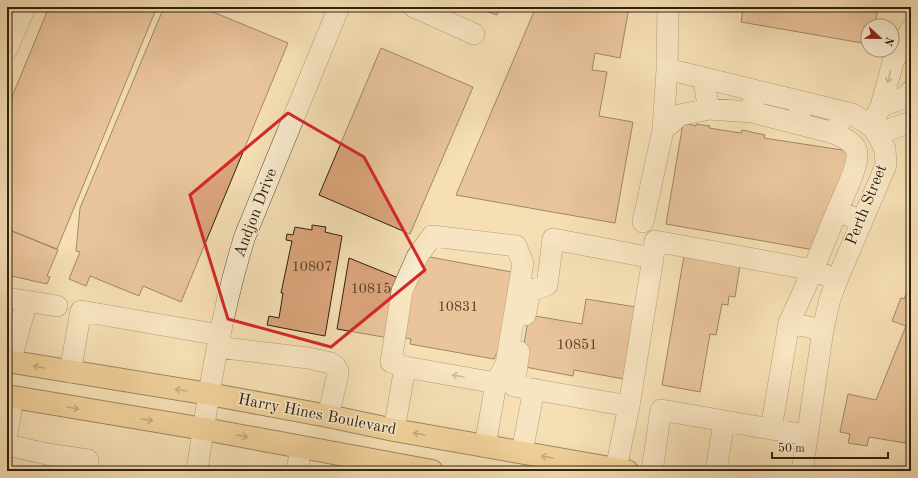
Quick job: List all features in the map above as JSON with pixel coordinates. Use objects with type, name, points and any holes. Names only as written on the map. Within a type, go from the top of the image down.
[{"type":"main road","name":"Harry Hines Boulevard","points":[[8,362],[209,394],[394,430],[622,470]]},
{"type":"main road","points":[[10,396],[301,447],[375,466],[432,471]]},
{"type":"street","points":[[7,50],[25,7]]},
{"type":"street","name":"Andjon Drive","points":[[197,470],[218,341],[233,274],[245,236],[339,7]]},
{"type":"street","points":[[414,7],[474,34]]},
{"type":"street","points":[[643,222],[663,130],[667,69],[668,7]]},
{"type":"street","points":[[874,130],[882,106],[893,62],[911,29]]},
{"type":"street","points":[[667,69],[852,114],[874,130],[911,122]]},
{"type":"street","points":[[703,78],[709,109]]},
{"type":"street","points":[[752,112],[756,91]]},
{"type":"street","points":[[882,106],[906,97],[911,91]]},
{"type":"street","points":[[799,124],[800,102]]},
{"type":"street","points":[[663,130],[680,115],[709,109],[752,112],[834,133],[849,140],[856,148],[857,157],[855,168],[813,270],[789,323],[771,429]]},
{"type":"street","points":[[834,133],[845,113]]},
{"type":"street","name":"Perth Street","points":[[802,471],[823,330],[829,302],[836,280],[886,165],[885,149],[874,130]]},
{"type":"street","points":[[837,211],[862,221]]},
{"type":"street","points":[[485,446],[496,383],[506,364],[523,263],[516,246],[432,236],[417,257],[402,291],[391,362],[405,367],[496,383]]},
{"type":"street","points":[[629,406],[514,386],[530,291],[547,285],[553,239],[653,258]]},
{"type":"street","points":[[622,470],[629,406],[653,258],[654,241],[813,270],[836,280]]},
{"type":"street","points":[[8,362],[17,299],[57,306]]},
{"type":"street","points":[[70,372],[81,310],[218,341],[331,363],[338,371],[328,416]]},
{"type":"street","points":[[789,323],[823,330]]},
{"type":"street","points":[[394,430],[405,367]]},
{"type":"street","points":[[522,452],[534,389]]},
{"type":"street","points":[[7,434],[10,396]]},
{"type":"street","points":[[652,471],[661,410],[807,435]]},
{"type":"street","points":[[716,471],[724,422]]},
{"type":"street","points":[[7,445],[47,454],[88,460],[86,471]]},
{"type":"street","points":[[297,471],[301,447]]},
{"type":"highlighted area","points":[[288,113],[364,157],[425,270],[331,347],[228,319],[190,195]]},
{"type":"building","points":[[49,7],[157,7],[57,249],[7,229],[7,109]]},
{"type":"building","points":[[164,7],[201,7],[288,43],[181,302],[143,286],[139,296],[90,276],[86,286],[69,279],[80,252],[76,251],[80,208]]},
{"type":"building","points":[[476,7],[500,7],[497,15]]},
{"type":"building","points":[[536,7],[629,7],[620,58],[595,53],[592,70],[607,72],[599,116],[633,122],[615,223],[456,195]]},
{"type":"building","points":[[731,7],[878,7],[876,18],[860,18],[860,43],[741,22],[743,9]]},
{"type":"building","points":[[381,48],[473,87],[410,234],[319,195]]},
{"type":"building","points":[[683,123],[696,126],[696,124],[710,126],[709,128],[741,133],[742,130],[765,135],[764,138],[855,152],[820,251],[666,224]]},
{"type":"building","points":[[312,225],[326,227],[325,232],[342,236],[325,336],[267,325],[269,316],[279,318],[283,293],[281,293],[292,241],[286,240],[287,234],[293,235],[295,227],[312,230]]},
{"type":"building","points":[[7,229],[58,250],[47,276],[50,277],[47,284],[7,275]]},
{"type":"building","points":[[685,250],[741,259],[735,297],[729,296],[728,305],[722,304],[716,335],[710,334],[700,392],[662,385]]},
{"type":"building","points":[[424,256],[517,273],[502,356],[496,354],[494,359],[410,344],[411,339],[400,337],[408,293]]},
{"type":"building","points":[[349,258],[401,279],[389,338],[337,329]]},
{"type":"building","points":[[908,290],[911,291],[911,444],[869,437],[867,446],[848,443],[850,434],[840,432],[848,394],[876,400],[906,326],[892,321],[901,298],[904,299]]},
{"type":"building","points":[[586,299],[636,307],[624,379],[574,370],[573,376],[520,366],[529,315],[582,324]]}]
